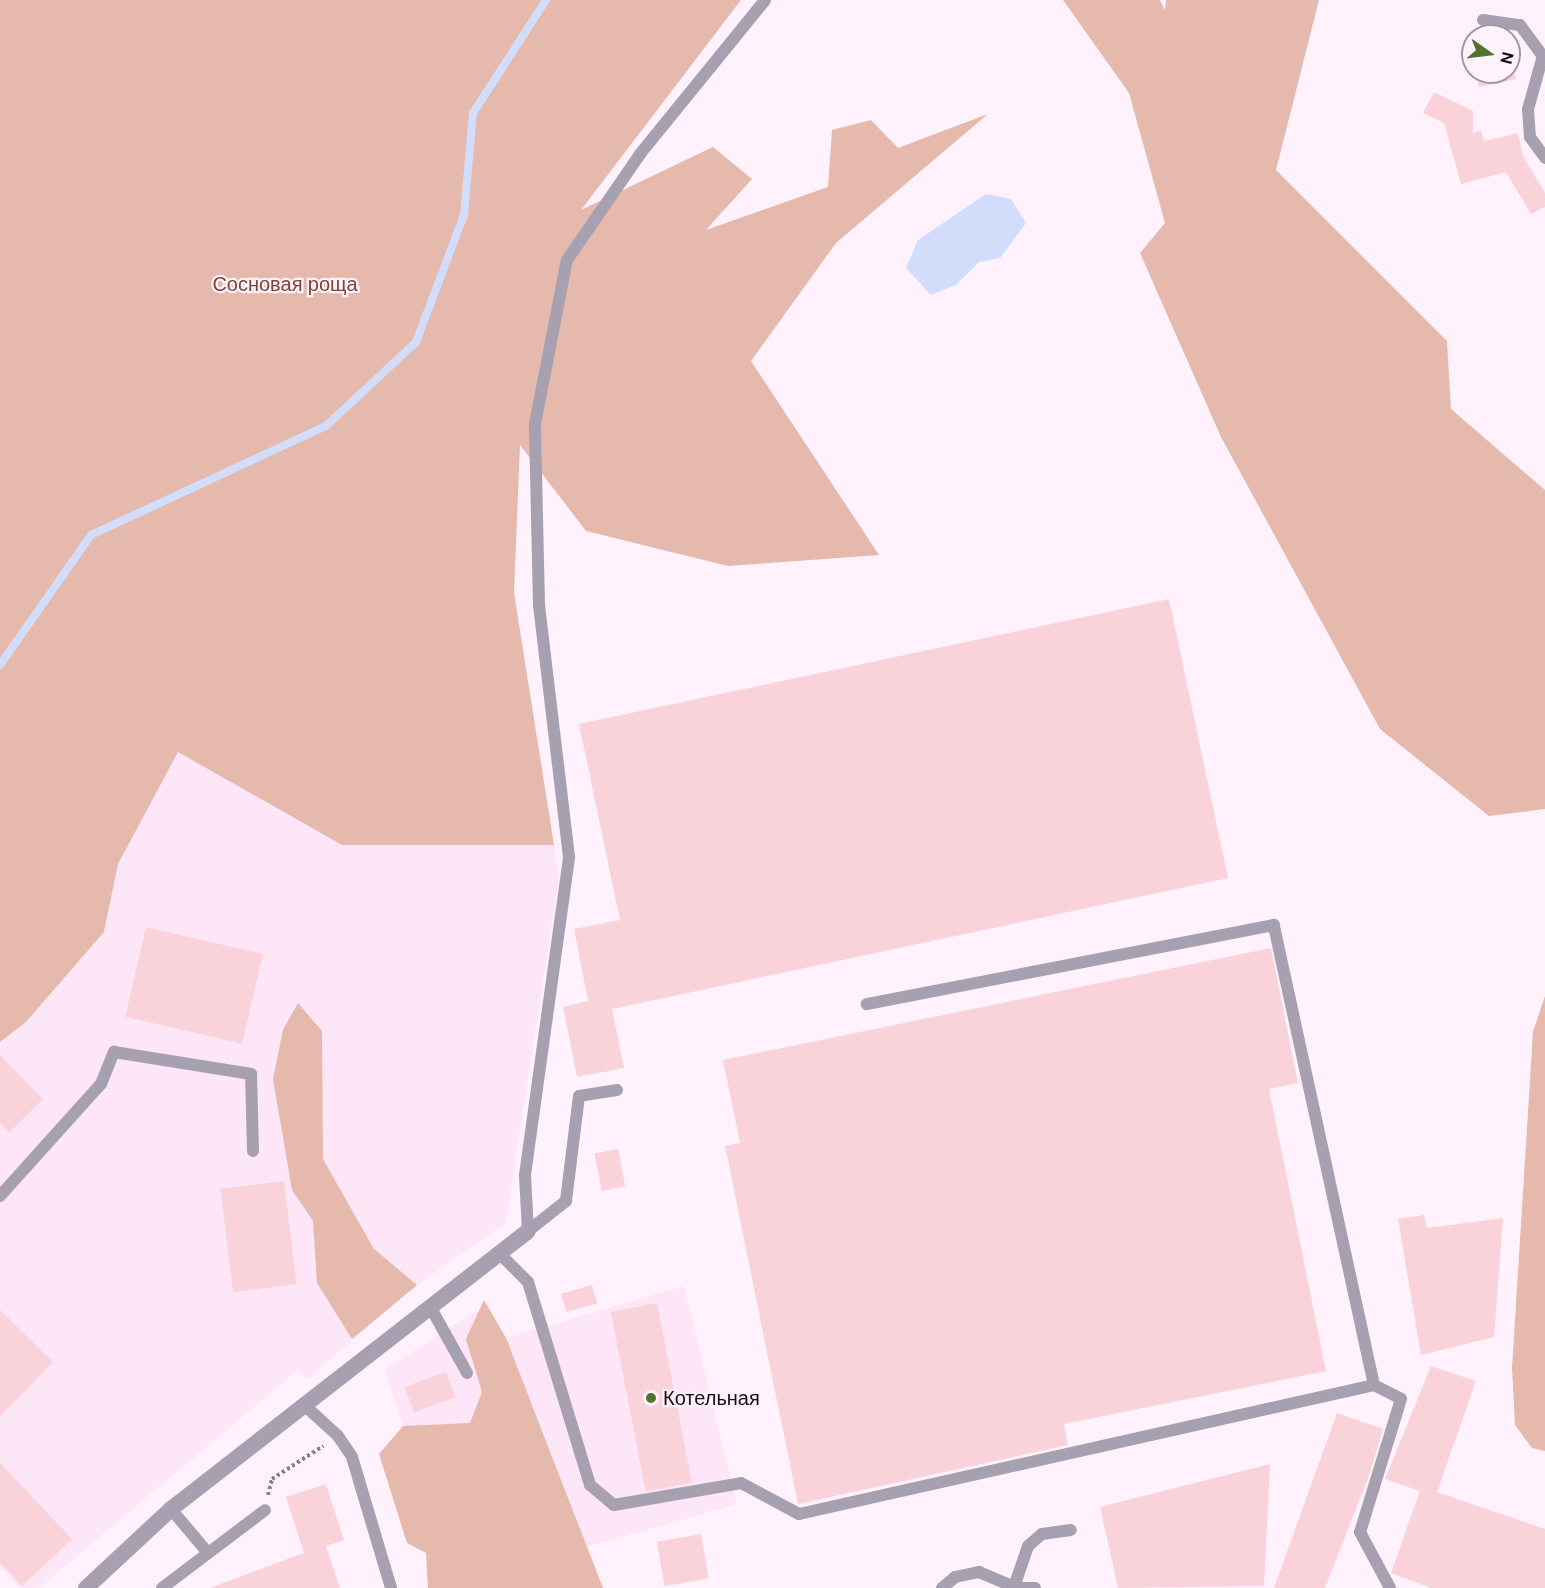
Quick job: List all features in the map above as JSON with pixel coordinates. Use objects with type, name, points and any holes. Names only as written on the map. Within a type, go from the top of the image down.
[{"type":"street","points":[[86,1588],[171,1509],[303,1404],[432,1310],[528,1231]]},
{"type":"lane","points":[[528,1231],[525,1176],[568,857],[539,605],[535,491],[534,424],[551,318],[567,260],[640,154],[765,0]]},
{"type":"lane","points":[[1483,20],[1520,25],[1544,59],[1528,109],[1530,137],[1545,158]]},
{"type":"lane","points":[[867,1004],[1274,925],[1374,1385]]},
{"type":"lane","points":[[0,1196],[101,1084],[114,1052],[251,1074],[254,1151]]},
{"type":"lane","points":[[528,1231],[567,1201],[579,1096],[617,1090]]},
{"type":"lane","points":[[500,1254],[528,1282],[590,1485],[614,1504],[741,1483],[799,1515],[1374,1385],[1401,1399],[1360,1532],[1390,1588]]},
{"type":"lane","points":[[432,1310],[467,1373]]},
{"type":"lane","points":[[303,1404],[339,1436],[352,1457],[390,1588]]},
{"type":"lane","points":[[171,1509],[208,1553]]},
{"type":"lane","points":[[162,1588],[265,1510]]},
{"type":"lane","points":[[1014,1588],[1028,1546],[1042,1534],[1071,1530]]},
{"type":"lane","points":[[942,1588],[955,1577],[979,1572],[1014,1588],[1035,1588]]},
{"type":"path","points":[[265,1510],[272,1479],[339,1436]]},
{"type":"shaded area","points":[[178,751],[342,845],[554,845],[559,877],[506,1223],[417,1285],[307,1379],[298,1370],[39,1588],[20,1588],[0,1567],[0,1042],[26,1022],[104,932],[118,864]]},
{"type":"shaded area","points":[[684,1286],[737,1504],[587,1547],[531,1401],[410,1446],[384,1370],[477,1311],[506,1338]]},
{"type":"green space","name":"Сосновая роща","points":[[0,0],[741,0],[581,210],[713,147],[752,179],[706,230],[828,187],[832,130],[871,120],[898,148],[988,114],[836,243],[751,361],[879,555],[728,566],[586,531],[520,445],[514,593],[554,845],[342,845],[178,752],[118,864],[104,932],[26,1022],[0,1042]]},
{"type":"green space","points":[[1063,0],[1160,0],[1165,10],[1166,0],[1319,0],[1276,170],[1447,341],[1451,409],[1545,490],[1545,809],[1489,816],[1380,729],[1221,437],[1140,253],[1165,223],[1129,93]]},
{"type":"green space","points":[[1545,996],[1545,1451],[1532,1448],[1515,1425],[1512,1368],[1533,1032]]},
{"type":"green space","points":[[298,1003],[322,1031],[323,1159],[374,1249],[417,1285],[352,1339],[317,1283],[313,1221],[292,1190],[273,1079],[283,1030]]},
{"type":"green space","points":[[484,1300],[506,1338],[603,1588],[428,1588],[426,1553],[407,1543],[379,1454],[403,1426],[470,1423],[482,1392],[466,1339]]},
{"type":"water","points":[[986,194],[1011,199],[1026,223],[1000,258],[979,262],[956,285],[931,295],[906,268],[918,240]]},
{"type":"building","points":[[1434,92],[1473,111],[1473,133],[1481,130],[1484,141],[1518,133],[1523,156],[1545,193],[1545,207],[1531,214],[1506,172],[1461,184],[1444,123],[1423,113]]},
{"type":"building","points":[[1169,599],[1228,878],[612,1009],[624,1068],[577,1077],[563,1007],[588,1001],[574,929],[620,920],[579,724]]},
{"type":"building","points":[[146,927],[263,954],[242,1044],[125,1017]]},
{"type":"building","points":[[1271,948],[1298,1083],[1269,1089],[1326,1371],[1064,1424],[1068,1445],[798,1504],[725,1146],[740,1143],[723,1060]]},
{"type":"building","points":[[0,1055],[43,1099],[9,1133],[0,1123]]},
{"type":"building","points":[[618,1149],[625,1186],[602,1191],[594,1154]]},
{"type":"building","points":[[284,1181],[297,1284],[233,1292],[220,1189]]},
{"type":"building","points":[[1424,1215],[1427,1228],[1503,1218],[1494,1337],[1421,1355],[1398,1219]]},
{"type":"building","points":[[592,1285],[597,1303],[566,1312],[561,1294]]},
{"type":"building","name":"Котельная","points":[[657,1303],[692,1483],[646,1492],[611,1312]]},
{"type":"building","points":[[0,1310],[53,1362],[0,1416]]},
{"type":"building","points":[[1431,1366],[1476,1381],[1437,1492],[1545,1529],[1545,1588],[1431,1588],[1391,1573],[1420,1491],[1385,1479]]},
{"type":"building","points":[[446,1372],[455,1397],[414,1412],[405,1387]]},
{"type":"building","points":[[1337,1413],[1383,1429],[1370,1473],[1325,1588],[1274,1588]]},
{"type":"building","points":[[0,1463],[72,1539],[22,1586],[0,1563]]},
{"type":"building","points":[[1270,1464],[1264,1586],[1118,1588],[1100,1507]]},
{"type":"building","points":[[326,1484],[344,1540],[326,1546],[340,1588],[210,1588],[304,1553],[286,1497]]},
{"type":"building","points":[[701,1534],[709,1578],[664,1586],[657,1542]]},
{"type":"waterway","points":[[0,665],[91,535],[326,426],[416,342],[464,215],[473,113],[546,0]]},
{"type":"place","name":"Котельная","points":[[651,1398]]}]
